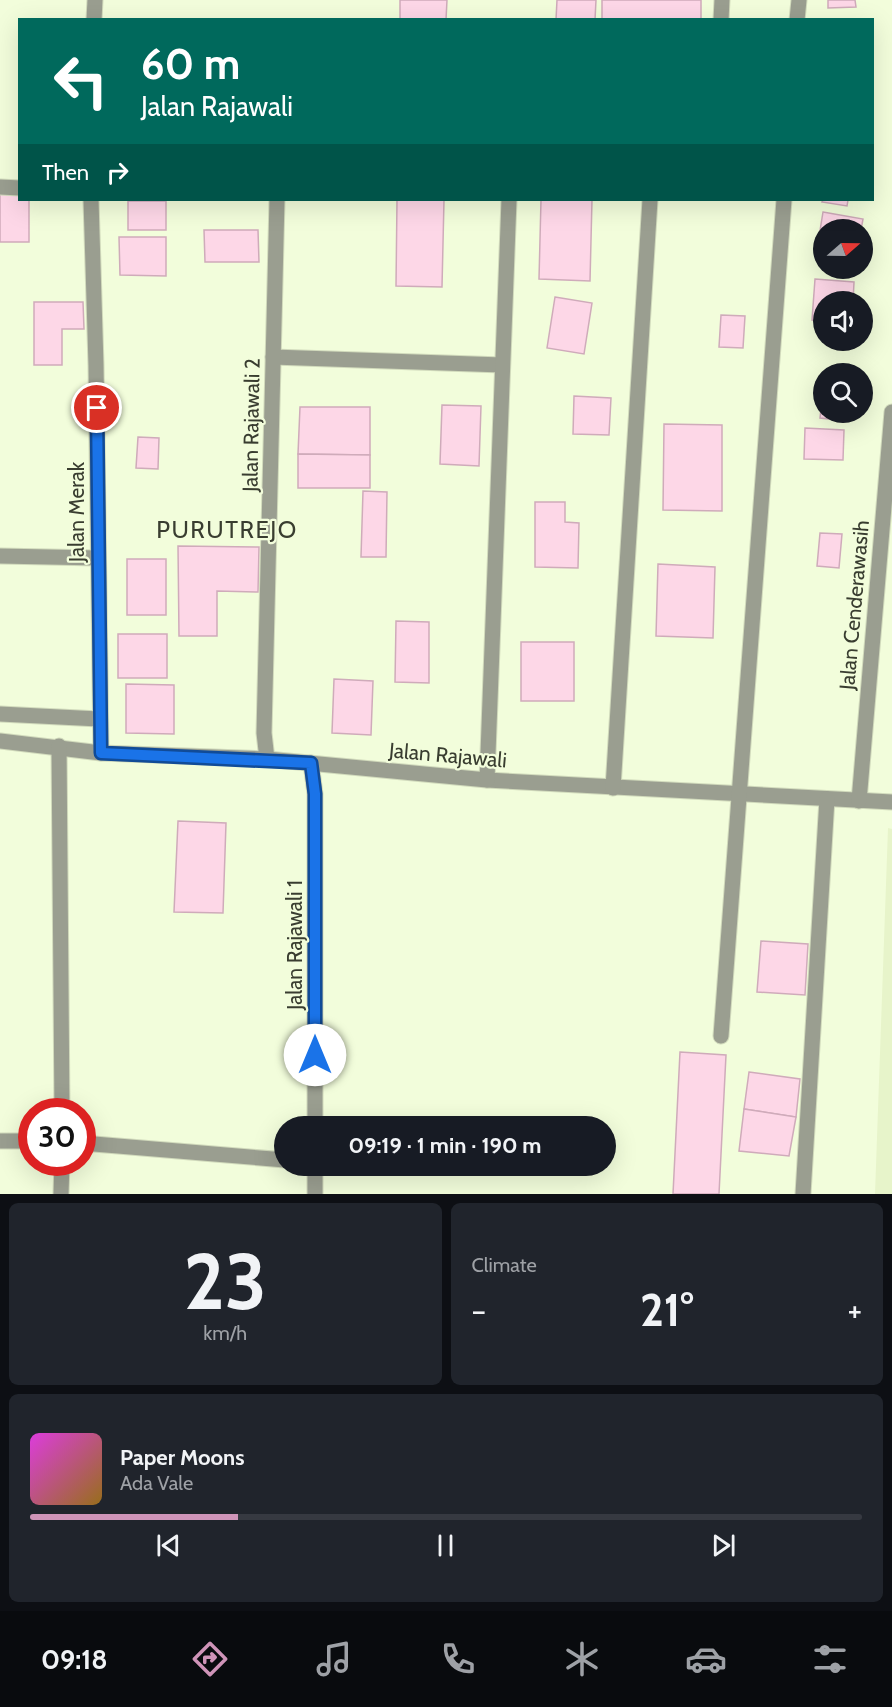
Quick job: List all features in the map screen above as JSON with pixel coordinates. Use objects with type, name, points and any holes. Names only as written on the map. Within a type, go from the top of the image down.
[{"type":"street","points":[[94,18],[95,0]]},
{"type":"street","points":[[721,18],[722,0]]},
{"type":"street","points":[[797,18],[799,0]]},
{"type":"street","points":[[0,187],[18,188]]},
{"type":"street","name":"Jalan Merak","points":[[91,201],[96,365],[101,753]]},
{"type":"street","name":"Jalan Rajawali 2","points":[[267,759],[264,733],[277,201]]},
{"type":"street","points":[[487,780],[509,201]]},
{"type":"street","points":[[613,788],[650,201]]},
{"type":"street","points":[[721,1036],[784,201]]},
{"type":"street","points":[[273,357],[502,365]]},
{"type":"street","name":"Jalan Cenderawasih","points":[[859,801],[892,412]]},
{"type":"street","points":[[0,556],[98,558]]},
{"type":"street","points":[[0,714],[99,719]]},
{"type":"street","name":"Jalan Rajawali","points":[[0,741],[59,746],[101,753],[267,759],[487,780],[892,802]]},
{"type":"street","points":[[59,746],[62,1098]]},
{"type":"street","name":"Jalan Rajawali 1","points":[[311,763],[315,794],[315,1116]]},
{"type":"street","points":[[802,1194],[827,799]]},
{"type":"street","points":[[0,1141],[18,1141]]},
{"type":"street","points":[[96,1144],[274,1159]]},
{"type":"street","points":[[61,1194],[62,1176]]},
{"type":"street","points":[[315,1176],[315,1194]]},
{"type":"shaded area","points":[[888,828],[892,829],[892,1194],[875,1194]]},
{"type":"building","points":[[400,0],[447,0],[446,18],[400,18]]},
{"type":"building","points":[[557,0],[596,0],[595,18],[556,18]]},
{"type":"building","points":[[602,0],[701,0],[701,18],[602,18]]},
{"type":"building","points":[[828,0],[855,0],[856,7],[828,8]]},
{"type":"building","points":[[0,192],[18,192],[18,201],[29,201],[29,242],[0,242]]},
{"type":"building","points":[[128,201],[166,201],[166,230],[128,230]]},
{"type":"building","points":[[397,201],[444,201],[442,287],[396,286]]},
{"type":"building","points":[[541,201],[592,201],[590,281],[539,279]]},
{"type":"building","points":[[822,201],[848,201],[847,206]]},
{"type":"building","points":[[823,212],[863,219],[822,219]]},
{"type":"building","points":[[204,230],[258,230],[259,262],[205,262]]},
{"type":"building","points":[[119,237],[166,237],[166,276],[120,275]]},
{"type":"building","points":[[815,279],[854,282],[854,291],[814,291]]},
{"type":"building","points":[[555,297],[592,303],[584,354],[547,348]]},
{"type":"building","points":[[34,302],[83,302],[84,329],[62,329],[62,365],[34,365]]},
{"type":"building","points":[[721,315],[745,316],[743,348],[719,347]]},
{"type":"building","points":[[574,396],[611,398],[609,435],[573,434]]},
{"type":"building","points":[[442,405],[481,406],[479,466],[440,464]]},
{"type":"building","points":[[300,407],[370,407],[370,455],[298,454]]},
{"type":"building","points":[[664,424],[722,425],[722,511],[663,510]]},
{"type":"building","points":[[805,428],[844,430],[843,460],[804,459]]},
{"type":"building","points":[[138,437],[159,438],[158,469],[136,468]]},
{"type":"building","points":[[298,454],[370,455],[370,488],[298,488]]},
{"type":"building","points":[[363,491],[387,492],[386,557],[361,557]]},
{"type":"building","points":[[535,502],[565,502],[565,522],[579,523],[578,568],[535,567]]},
{"type":"building","points":[[820,533],[842,534],[839,568],[817,566]]},
{"type":"building","points":[[178,546],[259,547],[258,592],[217,591],[217,636],[179,636]]},
{"type":"building","points":[[127,559],[166,559],[166,615],[127,615]]},
{"type":"building","points":[[658,564],[715,567],[713,638],[656,636]]},
{"type":"building","points":[[396,621],[429,622],[429,683],[395,682]]},
{"type":"building","points":[[118,634],[167,634],[167,678],[118,678]]},
{"type":"building","points":[[521,642],[574,642],[574,701],[521,701]]},
{"type":"building","points":[[334,679],[373,681],[371,735],[332,733]]},
{"type":"building","points":[[126,684],[174,685],[174,734],[126,733]]},
{"type":"building","points":[[178,821],[226,823],[223,913],[174,912]]},
{"type":"building","points":[[761,941],[808,944],[805,995],[757,992]]},
{"type":"building","points":[[680,1052],[726,1055],[719,1194],[673,1194]]},
{"type":"building","points":[[749,1072],[800,1079],[796,1117],[744,1109]]},
{"type":"building","points":[[744,1109],[796,1117],[789,1156],[739,1151]]},
{"type":"district","name":"PURUTREJO","points":[[227,529]]},
{"type":"route","points":[[97,408],[101,753],[267,759],[311,763],[315,794],[315,1055]]}]
